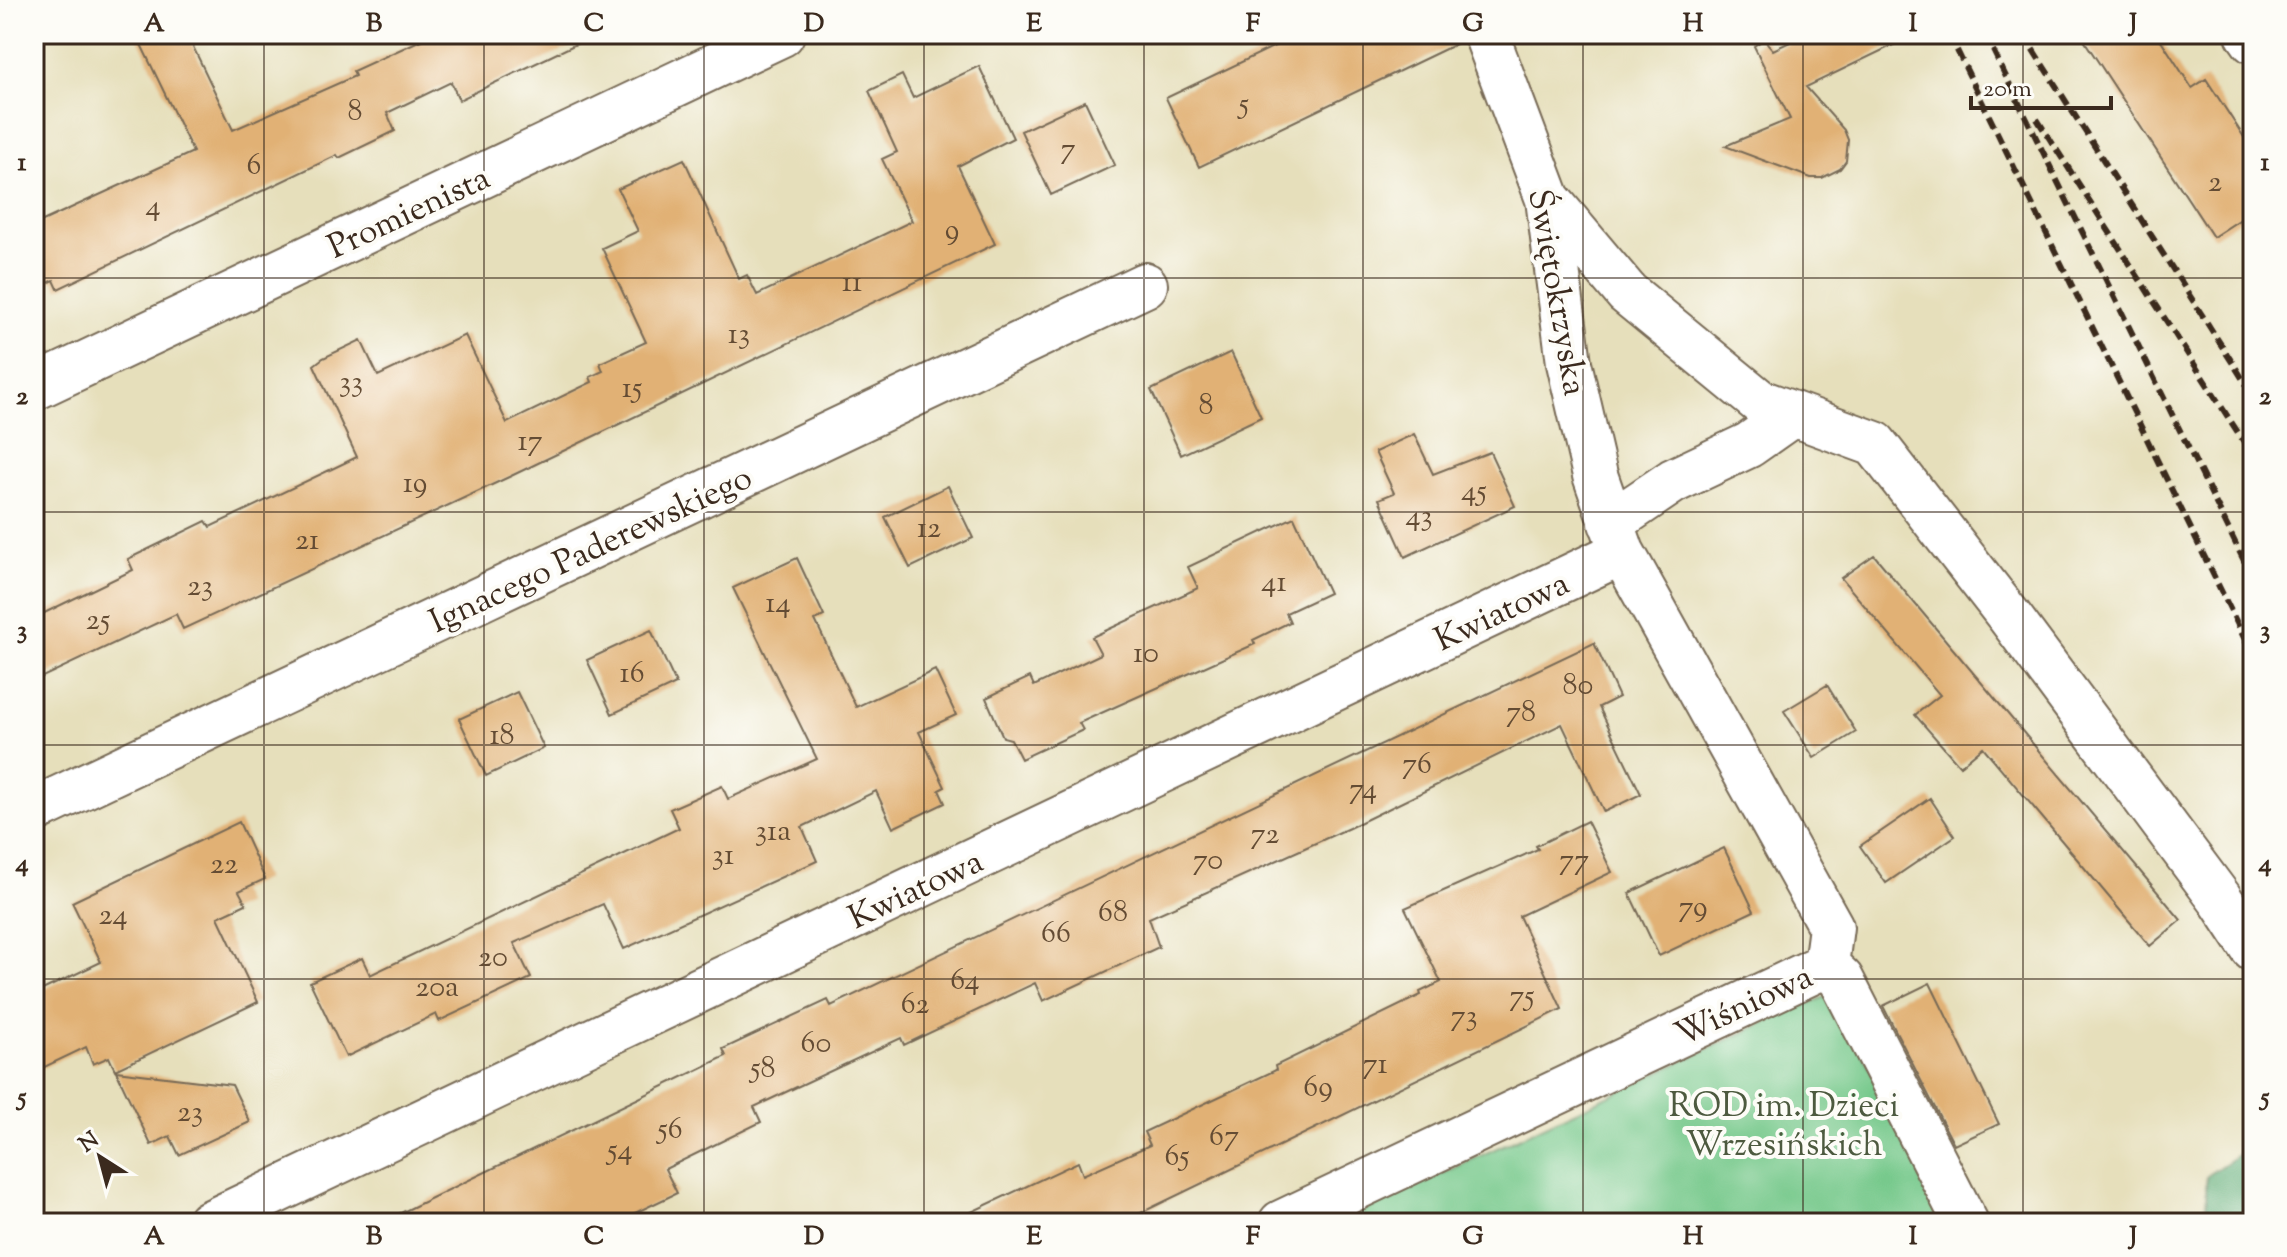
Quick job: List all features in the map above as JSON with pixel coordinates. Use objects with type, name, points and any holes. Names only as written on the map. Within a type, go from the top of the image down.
[{"type":"street","name":"Promienista","points":[[34,388],[782,34]]},
{"type":"street","name":"Świętokrzyska","points":[[1486,34],[1548,199],[1569,363],[1595,475],[1617,538]]},
{"type":"street","points":[[2248,34],[2253,41]]},
{"type":"street","points":[[1548,199],[1627,293],[1760,402],[1875,444],[2009,616],[2220,899],[2253,949]]},
{"type":"street","name":"Ignacego Paderewskiego","points":[[34,810],[1145,285]]},
{"type":"street","name":"Kwiatowa","points":[[209,1223],[1617,538],[1673,481],[1749,445],[1793,414]]},
{"type":"street","name":"Wiśniowa","points":[[1281,1223],[1826,965],[1831,927],[1617,538]]},
{"type":"street","points":[[1826,965],[1841,979],[1966,1223]]},
{"type":"green space","name":"ROD im. Dzieci Wrzesińskich","points":[[1832,994],[1950,1223],[1337,1223],[1781,1015]]},
{"type":"green space","points":[[2253,1145],[2253,1223],[2207,1223],[2206,1176]]},
{"type":"building","points":[[136,34],[187,34],[233,130],[355,76],[353,71],[434,34],[597,34],[459,100],[451,82],[387,113],[395,131],[339,158],[337,155],[58,289],[54,280],[34,290],[34,225],[193,152]]},
{"type":"building","points":[[1300,34],[1462,34],[1462,41],[1199,167],[1166,98]]},
{"type":"building","points":[[1807,34],[1916,34],[1806,87],[1844,130],[1848,140],[1846,161],[1840,169],[1822,178],[1811,178],[1725,146],[1790,119],[1754,46],[1764,39],[1773,50]]},
{"type":"building","points":[[2080,34],[2157,34],[2192,88],[2206,79],[2253,151],[2253,211],[2213,237]]},
{"type":"building","points":[[979,66],[1013,138],[958,166],[995,244],[183,629],[176,614],[34,681],[34,618],[133,570],[128,559],[206,521],[210,527],[357,457],[314,365],[323,358],[361,340],[378,376],[465,335],[507,423],[592,382],[590,377],[603,371],[600,363],[646,342],[602,248],[638,231],[618,189],[684,159],[739,279],[747,275],[757,295],[912,221],[882,159],[897,152],[869,91],[902,75],[913,98]]},
{"type":"building","points":[[1085,101],[1115,165],[1051,195],[1021,131]]},
{"type":"building","points":[[1231,352],[1261,417],[1181,455],[1151,390]]},
{"type":"building","points":[[1414,434],[1433,474],[1490,452],[1515,506],[1405,557],[1379,499],[1394,493],[1375,452]]},
{"type":"building","points":[[948,486],[973,538],[910,568],[885,517]]},
{"type":"building","points":[[1294,517],[1329,593],[1286,613],[1290,622],[1253,640],[1255,644],[1079,723],[1083,730],[1021,759],[1011,739],[1003,737],[986,698],[1030,677],[1034,686],[1101,654],[1092,637],[1198,588],[1188,567]]},
{"type":"building","points":[[1874,555],[2181,920],[2150,946],[1983,747],[1960,766],[1915,715],[1940,695],[1841,578]]},
{"type":"building","points":[[797,558],[824,616],[815,620],[856,707],[935,670],[956,715],[919,732],[945,787],[939,790],[945,803],[893,828],[876,791],[802,827],[817,861],[624,949],[603,904],[514,943],[531,978],[439,1021],[436,1014],[346,1057],[310,982],[362,958],[370,975],[679,828],[670,809],[722,786],[728,799],[817,759],[733,588]]},
{"type":"building","points":[[651,630],[676,684],[612,714],[587,660]]},
{"type":"building","points":[[1594,643],[1619,697],[1599,707],[1641,794],[1604,812],[1562,724],[1349,828],[1149,918],[1159,947],[1043,1001],[1035,983],[904,1045],[901,1038],[754,1107],[761,1122],[665,1169],[677,1193],[614,1223],[380,1223],[726,1056],[723,1049],[828,1000],[831,1006]]},
{"type":"building","points":[[1827,685],[1856,732],[1814,758],[1784,711]]},
{"type":"building","points":[[517,692],[544,748],[486,776],[459,719]]},
{"type":"building","points":[[1930,798],[1955,836],[1886,883],[1860,846]]},
{"type":"building","points":[[1587,821],[1612,872],[1519,916],[1562,1009],[1120,1223],[948,1223],[1078,1162],[1083,1175],[1150,1145],[1144,1132],[1276,1070],[1275,1066],[1421,995],[1420,992],[1441,982],[1405,908],[1538,849],[1536,846]]},
{"type":"building","points":[[239,822],[265,879],[239,891],[246,904],[218,917],[258,1002],[115,1070],[109,1057],[93,1064],[86,1047],[34,1072],[34,994],[101,962],[72,902]]},
{"type":"building","points":[[1724,848],[1754,911],[1659,956],[1629,893]]},
{"type":"building","points":[[1930,983],[1999,1124],[1954,1145],[1883,1006]]},
{"type":"building","points":[[116,1071],[232,1085],[250,1122],[179,1155],[170,1136],[151,1145]]},
{"type":"railway","points":[[1949,34],[2253,656]]},
{"type":"railway","points":[[1985,34],[2253,579]]},
{"type":"railway","points":[[2023,34],[2253,395]]},
{"type":"railway","points":[[2037,119],[2253,456]]}]
